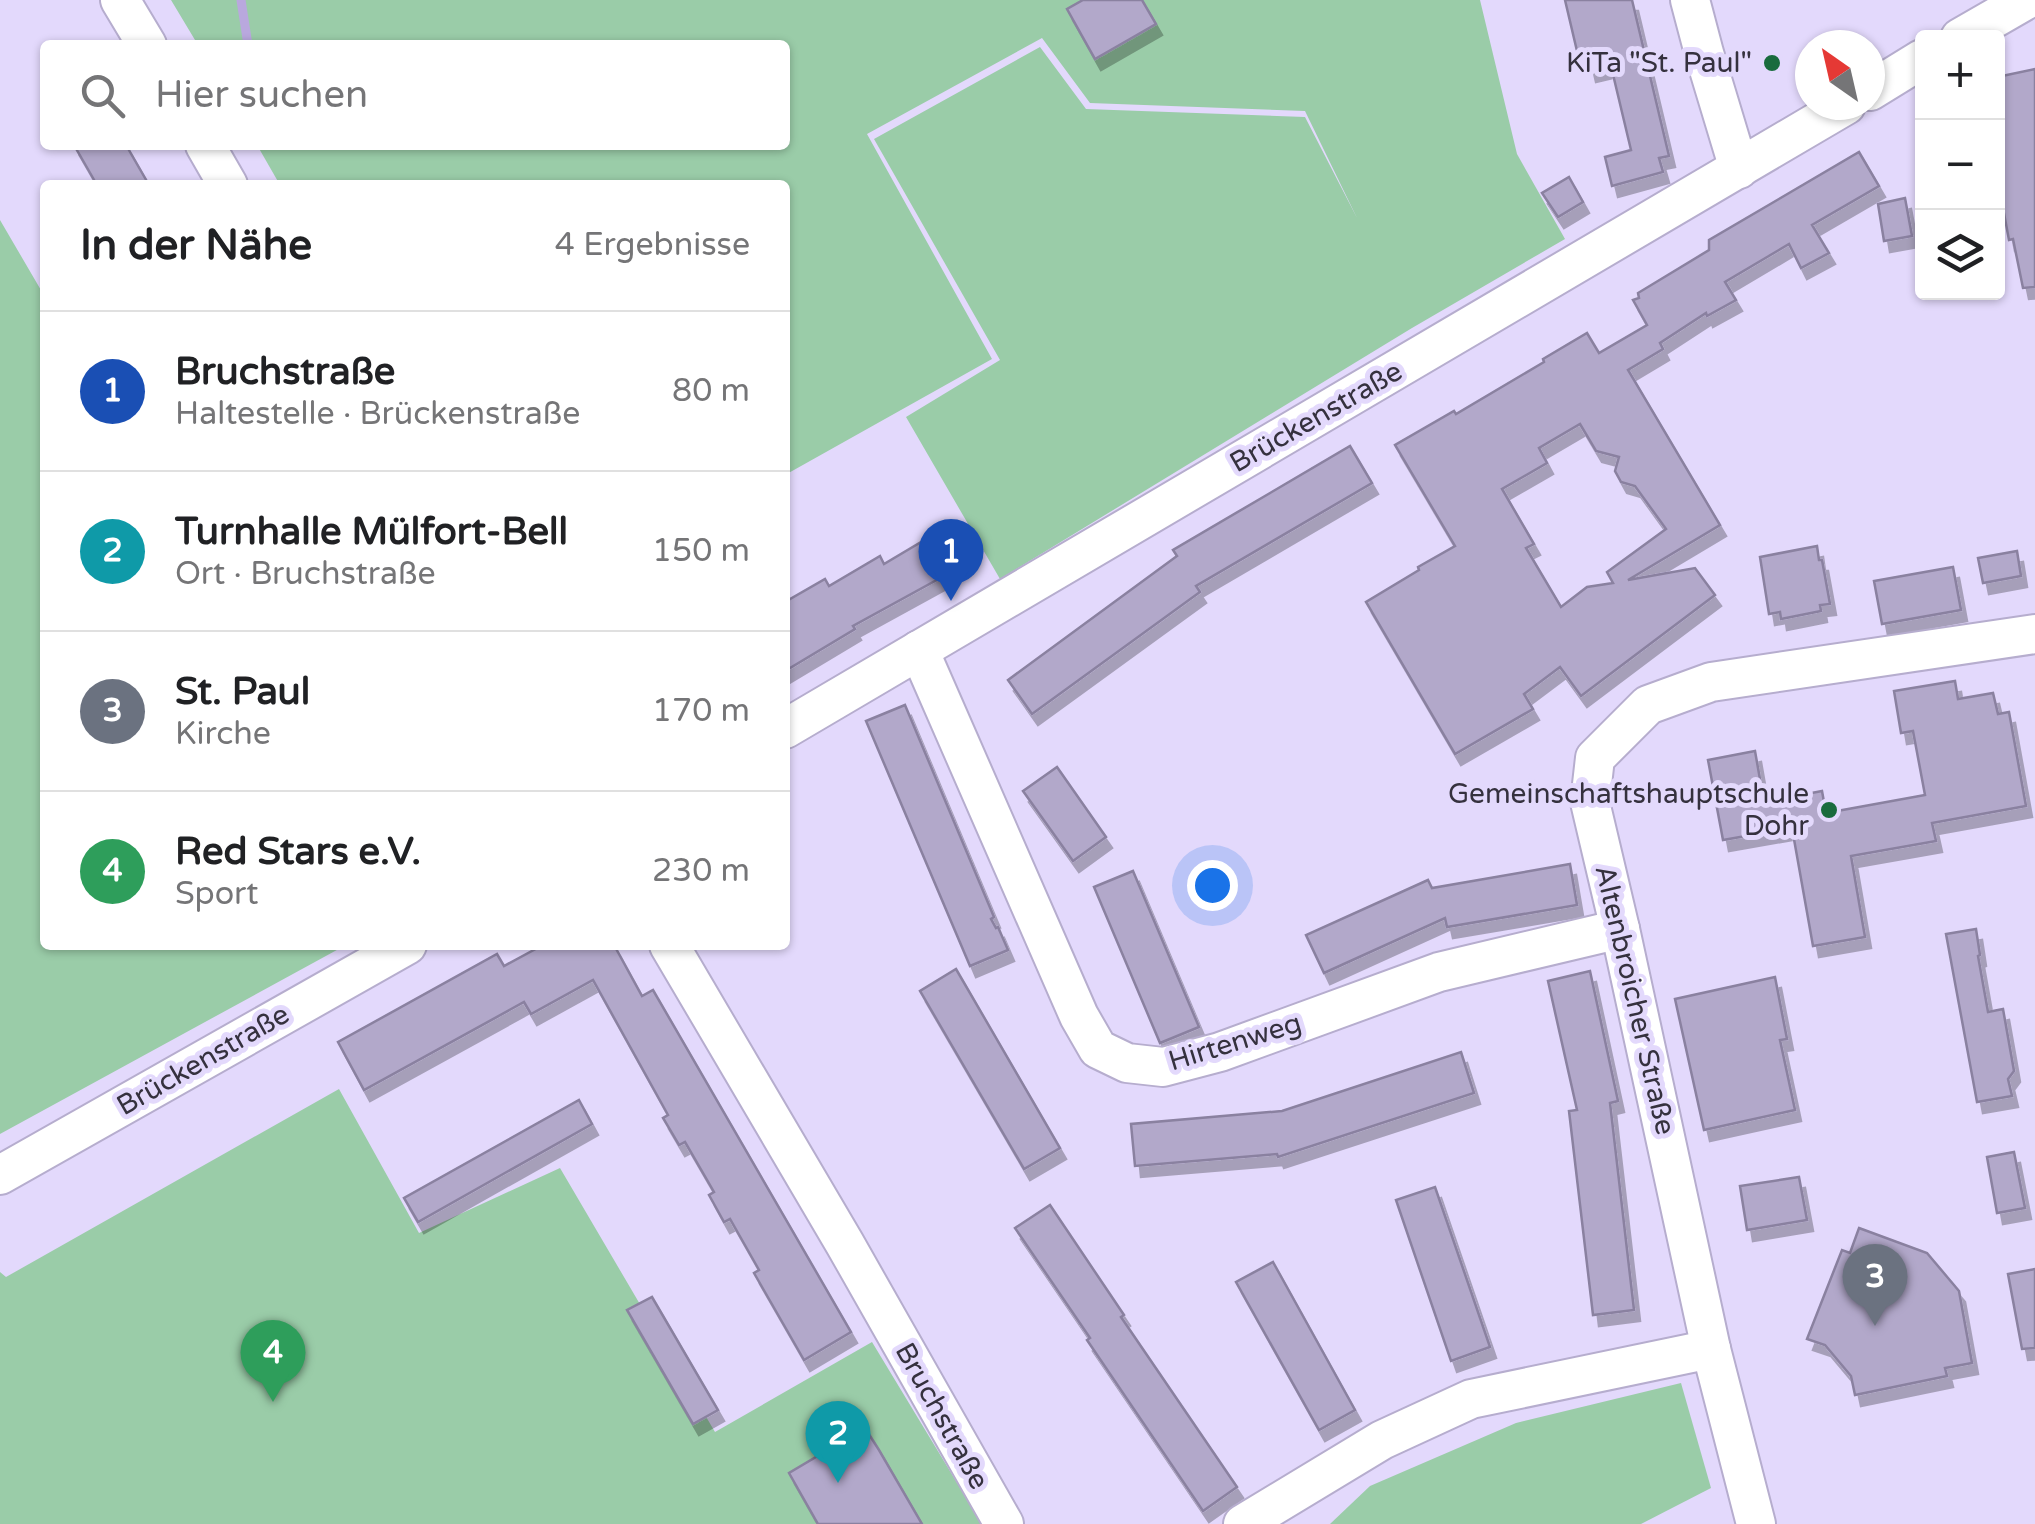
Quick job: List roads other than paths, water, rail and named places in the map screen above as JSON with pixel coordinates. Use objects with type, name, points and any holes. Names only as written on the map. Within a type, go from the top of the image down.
[{"type":"street","points":[[120,0],[143,40]]},
{"type":"street","points":[[1690,0],[1739,169]]},
{"type":"street","points":[[1974,30],[2026,0]]},
{"type":"street","points":[[1885,82],[1915,64]]},
{"type":"street","name":"Brückenstraße","points":[[790,725],[1821,120]]},
{"type":"street","points":[[207,150],[225,180]]},
{"type":"street","name":"Altenbroicher Straße","points":[[1756,1524],[1712,1349],[1590,802],[1595,758],[1648,705],[1711,682],[2035,634]]},
{"type":"street","name":"Hirtenweg","points":[[919,650],[1078,1016],[1098,1049],[1127,1063],[1162,1067],[1220,1052],[1439,972],[1620,928]]},
{"type":"street","name":"Brückenstraße","points":[[0,1175],[398,950]]},
{"type":"street","name":"Bruchstraße","points":[[672,950],[1004,1524]]},
{"type":"street","points":[[1243,1524],[1382,1440],[1471,1399],[1712,1349]]},
{"type":"waterway","points":[[241,0],[247,40]]},
{"type":"place","name":"KiTa \"St. Paul\"","points":[[1772,63]]},
{"type":"place","name":"Bruchstraße","points":[[951,601]]},
{"type":"place","name":"Gemeinschaftshauptschule Dohr","points":[[1829,810]]},
{"type":"place","name":"St. Paul","points":[[1875,1326]]},
{"type":"place","name":"Red Stars e.V.","points":[[273,1402]]},
{"type":"place","name":"Turnhalle Mülfort-Bell","points":[[838,1483]]}]
